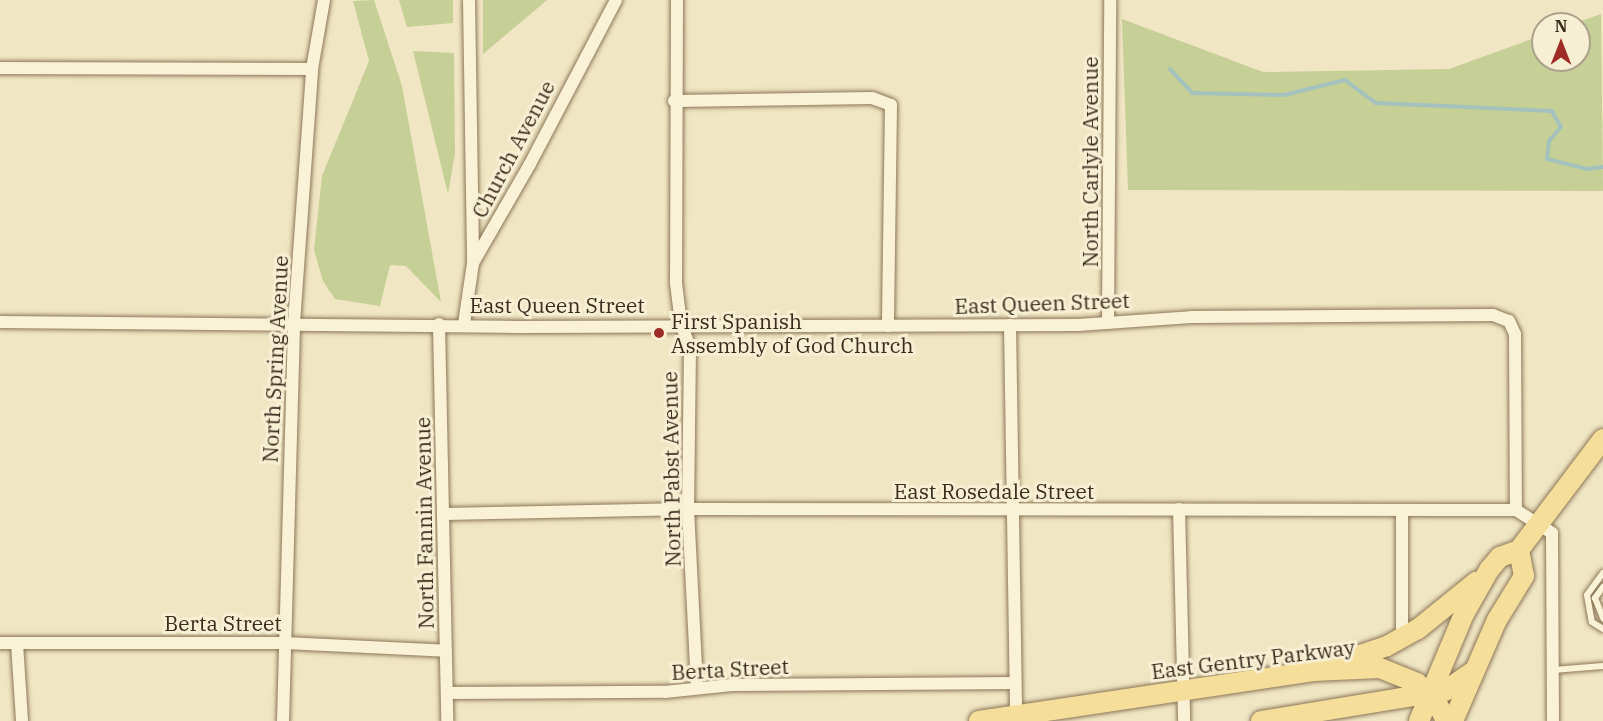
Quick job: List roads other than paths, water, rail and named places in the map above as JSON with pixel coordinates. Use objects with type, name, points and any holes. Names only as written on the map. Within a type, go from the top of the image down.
[{"type":"main road","points":[[1313,671],[1402,638],[1428,622],[1489,570],[1500,557],[1519,550],[1603,439]]},
{"type":"main road","points":[[1453,721],[1472,672],[1524,576],[1519,550]]},
{"type":"main road","points":[[1419,721],[1464,614],[1489,570]]},
{"type":"main road","name":"East Gentry Parkway","points":[[979,721],[1016,718],[1313,671],[1390,670],[1417,683],[1429,694]]},
{"type":"main road","points":[[1261,721],[1429,694],[1455,687],[1472,672]]},
{"type":"main road","points":[[1429,694],[1446,721]]},
{"type":"main road","points":[[1290,716],[1342,721]]},
{"type":"street","name":"North Spring Avenue","points":[[283,721],[294,323],[312,69],[324,0]]},
{"type":"street","points":[[469,0],[473,263]]},
{"type":"street","name":"Church Avenue","points":[[464,324],[473,263],[530,164],[616,0]]},
{"type":"street","name":"North Pabst Avenue","points":[[677,0],[674,101],[676,282],[681,324],[690,348],[688,509],[697,687]]},
{"type":"street","name":"North Carlyle Avenue","points":[[1108,323],[1110,0]]},
{"type":"street","points":[[0,69],[312,69]]},
{"type":"street","points":[[674,101],[872,98],[891,105],[888,326]]},
{"type":"street","name":"East Queen Street","points":[[0,322],[888,326],[1108,323],[1203,316],[1493,315],[1509,321],[1515,339],[1516,510]]},
{"type":"street","name":"North Fannin Avenue","points":[[439,324],[445,514],[447,721]]},
{"type":"street","points":[[1010,325],[1016,718]]},
{"type":"street","name":"East Rosedale Street","points":[[445,514],[688,509],[1013,512],[1179,509],[1516,510]]},
{"type":"street","points":[[1179,509],[1184,721]]},
{"type":"street","points":[[1402,510],[1402,638]]},
{"type":"street","points":[[1516,510],[1552,533],[1553,721]]},
{"type":"street","name":"Berta Street","points":[[0,643],[285,643],[446,651]]},
{"type":"street","points":[[17,643],[22,721]]},
{"type":"street","name":"Berta Street","points":[[447,693],[665,692],[697,687],[1015,682]]},
{"type":"lane","points":[[1603,573],[1587,595],[1592,622],[1603,629]]},
{"type":"lane","points":[[1603,588],[1595,598],[1603,618]]},
{"type":"lane","points":[[1553,670],[1603,666]]},
{"type":"waterway","points":[[1170,69],[1192,93],[1284,95],[1345,80],[1376,103],[1552,111],[1561,127],[1549,141],[1547,159],[1587,169],[1603,167]]},
{"type":"place","name":"First Spanish Assembly of God Church","points":[[659,333]]}]
